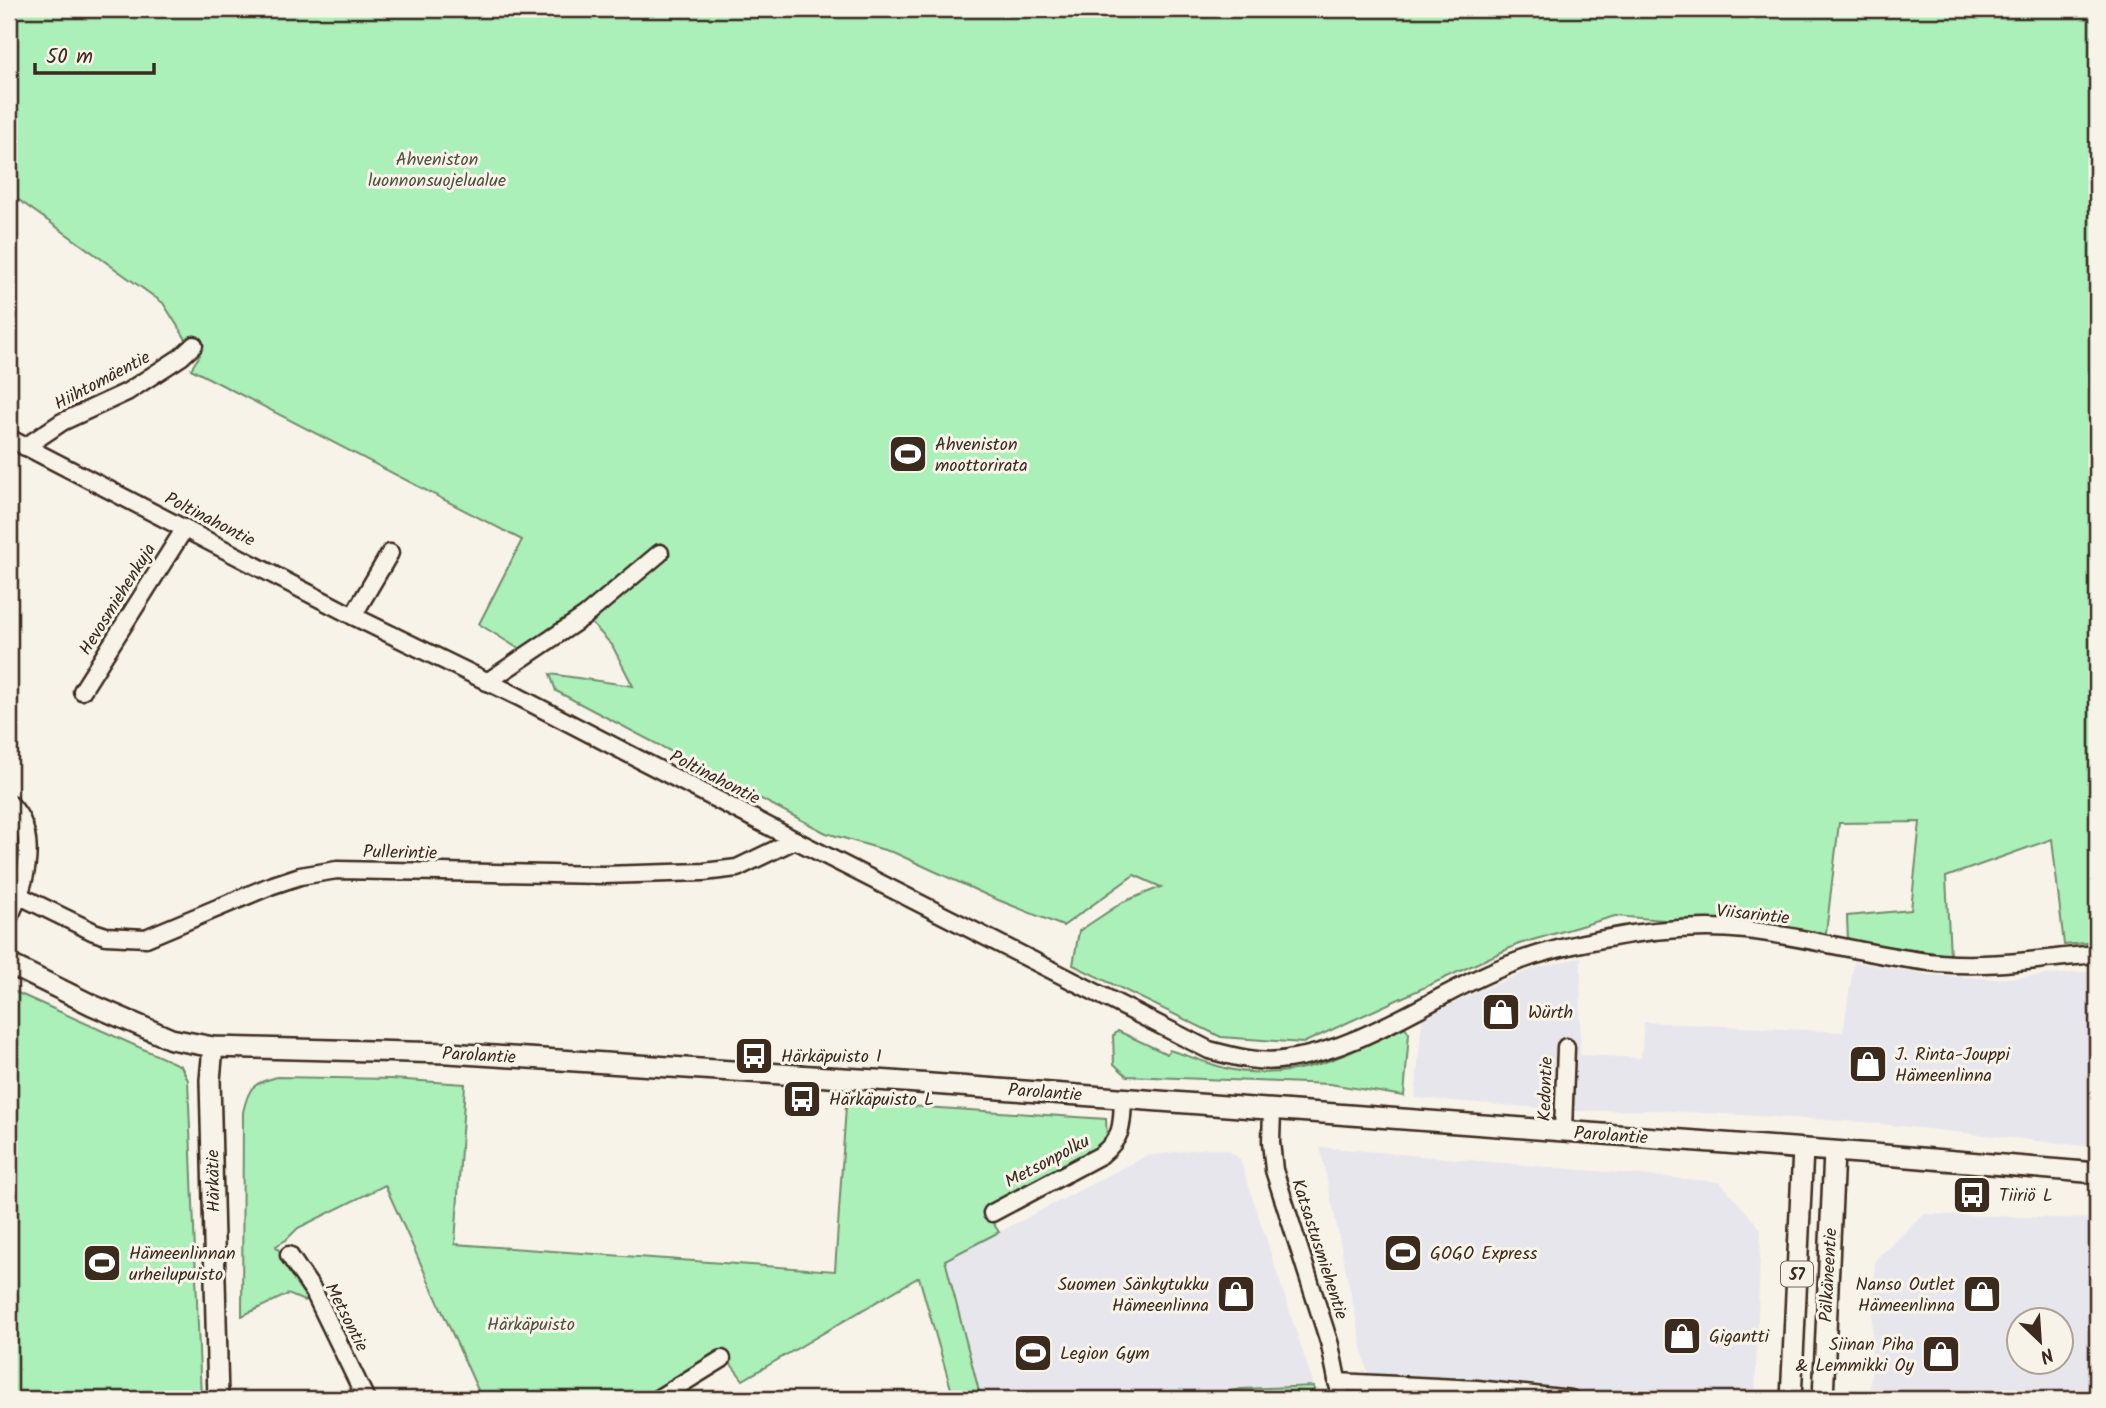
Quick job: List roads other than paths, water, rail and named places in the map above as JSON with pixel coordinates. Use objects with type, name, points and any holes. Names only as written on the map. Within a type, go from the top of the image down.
[{"type":"main road","name":"Parolantie","points":[[9,964],[92,1006],[171,1039],[213,1047],[448,1053],[1123,1098],[2097,1173]]},
{"type":"main road","name":"Härkätie","points":[[213,1047],[210,1080],[218,1399]]},
{"type":"main road","name":"Pälkäneentie","points":[[1791,1399],[1803,1149]]},
{"type":"main road","name":"Pälkäneentie","points":[[1823,1399],[1834,1152]]},
{"type":"street","name":"Hiihtomäentie","points":[[25,447],[62,422],[127,392],[181,357],[194,345]]},
{"type":"street","name":"Poltinahontie","points":[[9,438],[353,616],[1209,1050],[1238,1058],[1287,1060],[1360,1036],[1416,1009]]},
{"type":"street","name":"Hevosmiehenkuja","points":[[82,691],[185,528]]},
{"type":"street","points":[[353,616],[390,553]]},
{"type":"street","points":[[487,682],[585,616],[660,553]]},
{"type":"street","points":[[9,803],[24,827],[28,847],[20,896],[9,917]]},
{"type":"street","name":"Pullerintie","points":[[20,896],[106,936],[146,938],[242,897],[300,876],[337,870],[603,875],[704,872],[737,868],[795,840]]},
{"type":"street","name":"Viisarintie","points":[[1416,1009],[1488,973],[1531,957],[1602,939],[1660,931],[1710,928],[1744,930],[1869,953],[1942,963],[1973,964],[2097,954]]},
{"type":"street","name":"Kedontie","points":[[1563,1131],[1566,1047]]},
{"type":"street","name":"Metsonpolku","points":[[992,1213],[1101,1155],[1114,1144],[1121,1132],[1123,1098]]},
{"type":"street","name":"Katsastusmiehentie","points":[[1272,1109],[1274,1170],[1330,1345],[1341,1399]]},
{"type":"street","name":"Metsontie","points":[[289,1255],[314,1292],[366,1399]]},
{"type":"street","points":[[657,1399],[722,1359]]},
{"type":"street","points":[[1338,1382],[1477,1390],[1571,1399]]},
{"type":"place","name":"Ahveniston moottorirata","points":[[908,454]]},
{"type":"place","name":"Würth","points":[[1501,1012]]},
{"type":"place","name":"Härkäpuisto I","points":[[754,1056]]},
{"type":"place","name":"J. Rinta-Jouppi Hämeenlinna","points":[[1868,1064]]},
{"type":"place","name":"Härkäpuisto L","points":[[802,1099]]},
{"type":"place","name":"Tiiriö L","points":[[1972,1195]]},
{"type":"place","name":"GOGO Express","points":[[1403,1253]]},
{"type":"place","name":"Hämeenlinnan urheilupuisto","points":[[102,1263]]},
{"type":"place","name":"Suomen Sänkytukku Hämeenlinna","points":[[1236,1294]]},
{"type":"place","name":"Nanso Outlet Hämeenlinna","points":[[1982,1294]]},
{"type":"place","name":"Gigantti","points":[[1682,1336]]},
{"type":"place","name":"Legion Gym","points":[[1033,1353]]},
{"type":"place","name":"Siinan Piha & Lemmikki Oy","points":[[1941,1354]]},
{"type":"park label","name":"Ahveniston luonnonsuojelualue","points":[[437,169]]},
{"type":"park label","name":"Härkäpuisto","points":[[531,1324]]}]
